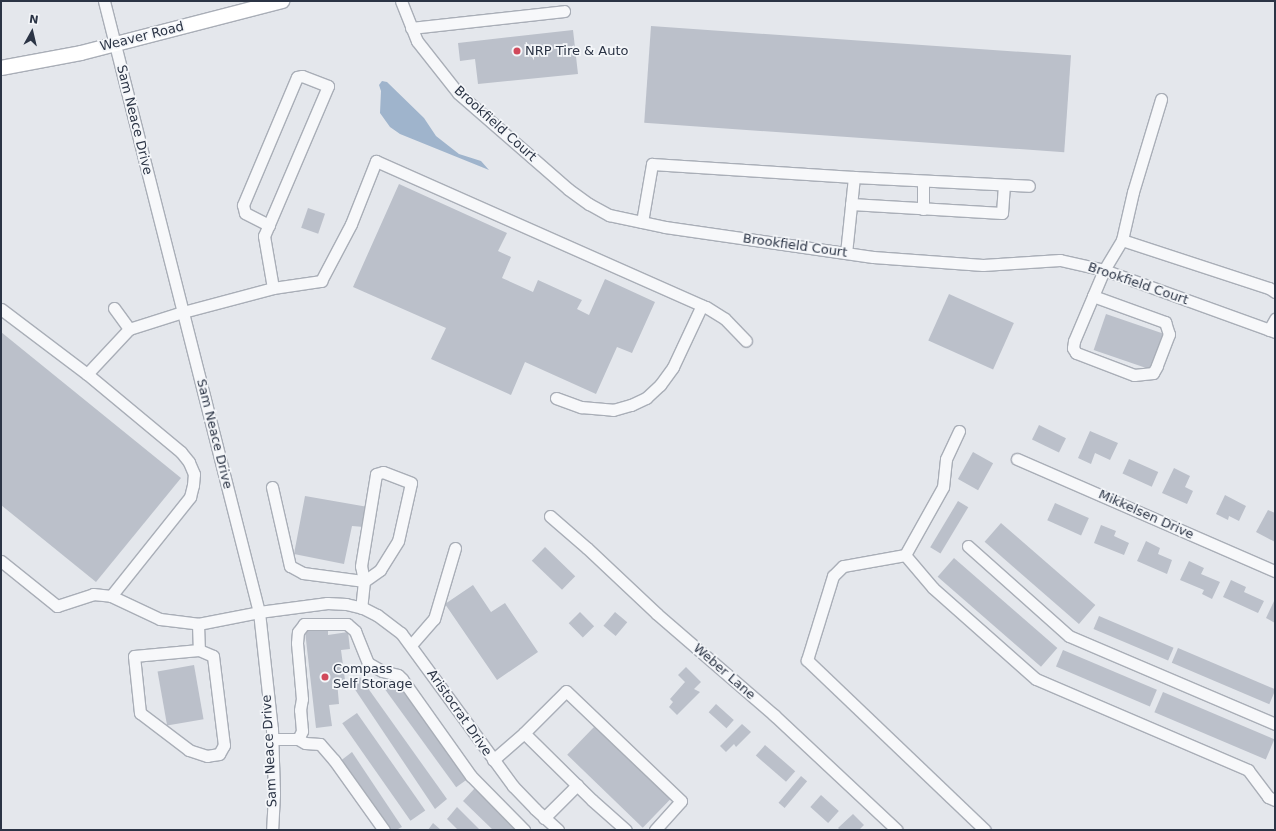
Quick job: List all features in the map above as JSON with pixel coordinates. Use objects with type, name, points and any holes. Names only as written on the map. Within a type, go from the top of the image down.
[{"type":"main road","name":"Weaver Road","points":[[1,68],[81,53],[282,1]]},
{"type":"street","name":"Sam Neace Drive","points":[[104,1],[259,612],[272,739],[274,794],[272,830]]},
{"type":"street","name":"Brookfield Court","points":[[401,1],[416,41],[458,93],[568,189],[589,204],[609,215],[672,228],[846,253],[983,266],[1060,260],[1104,270],[1272,331]]},
{"type":"street","points":[[411,28],[564,11]]},
{"type":"street","points":[[269,225],[245,213],[243,206],[297,77],[302,76],[328,86],[269,225],[264,236],[274,288]]},
{"type":"street","points":[[1093,296],[1165,322],[1169,334],[1153,373],[1134,375],[1076,352],[1073,348],[1074,341],[1093,296],[1104,270],[1122,240],[1133,192],[1161,99]]},
{"type":"street","points":[[87,374],[129,329],[183,312],[274,288],[322,281],[351,224],[376,161],[702,305],[725,319],[746,341]]},
{"type":"street","points":[[642,222],[652,164],[854,178],[1030,186]]},
{"type":"street","points":[[846,253],[854,178]]},
{"type":"street","points":[[923,181],[923,209]]},
{"type":"street","points":[[851,204],[1002,213],[1004,185]]},
{"type":"street","points":[[1122,240],[1269,288],[1275,292]]},
{"type":"street","points":[[556,398],[581,407],[613,410],[631,405],[646,398],[660,385],[673,367],[702,305]]},
{"type":"street","points":[[114,308],[129,329]]},
{"type":"street","points":[[1,309],[87,374],[181,452],[189,462],[194,474],[190,497],[111,596],[93,594],[57,606],[1,561]]},
{"type":"street","points":[[1272,331],[1275,319]]},
{"type":"street","points":[[959,431],[946,459],[943,487],[905,554],[843,566],[833,576],[807,660],[985,830]]},
{"type":"street","name":"Mikkelsen Drive","points":[[1017,459],[1275,571]]},
{"type":"street","points":[[272,487],[290,566],[303,573],[364,581],[380,570],[398,541],[411,483],[383,472],[376,474],[361,566],[364,581],[361,608]]},
{"type":"street","name":"Weber Lane","points":[[550,516],[587,548],[622,583],[774,715],[897,830]]},
{"type":"street","points":[[968,546],[1069,636],[1275,724]]},
{"type":"street","points":[[411,645],[434,619],[455,548]]},
{"type":"street","points":[[905,554],[934,588],[1036,679],[1248,770],[1268,797],[1275,800]]},
{"type":"street","name":"Aristocrat Drive","points":[[111,596],[160,619],[198,624],[259,612],[327,603],[346,604],[361,608],[389,623],[401,633],[513,786],[544,818],[558,830]]},
{"type":"street","points":[[198,624],[199,650]]},
{"type":"street","points":[[298,739],[302,731],[300,710],[302,699],[297,642],[298,632],[304,624],[347,624],[355,631],[368,663],[382,672],[398,675],[402,679],[471,776],[524,830]]},
{"type":"street","points":[[199,650],[213,656],[224,745],[219,754],[207,756],[189,750],[140,713],[134,656],[199,650]]},
{"type":"street","points":[[493,760],[524,733],[566,691],[681,801],[655,830]]},
{"type":"street","points":[[524,733],[626,830]]},
{"type":"street","points":[[272,739],[298,739],[305,743],[320,744],[334,760],[384,830]]},
{"type":"street","points":[[544,818],[577,785]]},
{"type":"water","points":[[382,81],[387,82],[424,118],[436,136],[459,154],[481,161],[489,170],[400,134],[390,127],[380,113],[381,91],[379,85]]},
{"type":"building","points":[[651,26],[1071,55],[1064,152],[644,123]]},
{"type":"building","name":"NRP Tire & Auto","points":[[573,30],[578,74],[478,84],[475,59],[460,61],[458,43]]},
{"type":"building","points":[[399,184],[507,233],[498,251],[511,257],[502,278],[533,292],[538,280],[582,300],[577,309],[589,315],[605,279],[655,302],[632,353],[617,347],[596,394],[525,362],[511,395],[431,359],[446,328],[353,287]]},
{"type":"building","points":[[308,208],[325,214],[318,234],[301,228]]},
{"type":"building","points":[[949,294],[1014,323],[993,369],[928,341]]},
{"type":"building","points":[[1106,314],[1164,334],[1151,370],[1094,350]]},
{"type":"building","points":[[1,332],[181,478],[96,582],[1,505]]},
{"type":"building","points":[[1039,425],[1066,438],[1059,453],[1032,439]]},
{"type":"building","points":[[1090,431],[1118,443],[1110,460],[1095,453],[1091,464],[1078,458]]},
{"type":"building","points":[[973,452],[993,463],[978,490],[958,479]]},
{"type":"building","points":[[1129,459],[1158,472],[1152,487],[1122,474]]},
{"type":"building","points":[[1174,468],[1190,476],[1185,487],[1193,491],[1187,504],[1162,493]]},
{"type":"building","points":[[1225,495],[1246,506],[1239,521],[1229,516],[1228,520],[1216,514]]},
{"type":"building","points":[[305,496],[368,507],[364,527],[352,526],[344,564],[294,554]]},
{"type":"building","points":[[958,501],[968,507],[940,553],[930,547]]},
{"type":"building","points":[[1055,503],[1089,518],[1081,535],[1047,520]]},
{"type":"building","points":[[1268,510],[1275,513],[1275,542],[1256,532]]},
{"type":"building","points":[[1001,523],[1095,605],[1079,624],[985,542]]},
{"type":"building","points":[[1101,525],[1116,531],[1114,536],[1129,543],[1124,555],[1094,543]]},
{"type":"building","points":[[1146,541],[1160,548],[1158,554],[1172,560],[1167,574],[1137,561]]},
{"type":"building","points":[[545,547],[575,576],[562,590],[532,561]]},
{"type":"building","points":[[954,558],[1057,648],[1041,667],[938,577]]},
{"type":"building","points":[[1189,561],[1204,568],[1201,574],[1220,582],[1212,599],[1202,594],[1204,590],[1180,580]]},
{"type":"building","points":[[1231,580],[1246,587],[1244,592],[1264,601],[1258,613],[1223,597]]},
{"type":"building","points":[[473,585],[491,612],[505,603],[538,652],[497,680],[445,604]]},
{"type":"building","points":[[1275,599],[1275,623],[1266,618]]},
{"type":"building","points":[[580,612],[594,626],[583,637],[569,623]]},
{"type":"building","points":[[615,612],[627,622],[616,636],[603,626]]},
{"type":"building","points":[[1099,616],[1174,648],[1168,661],[1094,629]]},
{"type":"building","points":[[328,629],[328,635],[348,632],[350,649],[341,650],[345,680],[337,681],[339,704],[329,705],[332,726],[316,728],[305,631]]},
{"type":"building","points":[[1178,648],[1275,689],[1269,704],[1172,663]]},
{"type":"building","points":[[1063,650],[1157,690],[1150,706],[1056,667]]},
{"type":"building","points":[[194,665],[204,719],[167,726],[158,671]]},
{"type":"building","points":[[686,667],[701,682],[694,689],[700,692],[677,715],[669,707],[673,702],[670,699],[685,682],[678,675]]},
{"type":"building","points":[[360,677],[447,799],[435,809],[352,685]]},
{"type":"building","points":[[396,679],[468,779],[456,787],[384,688]]},
{"type":"building","points":[[1163,692],[1274,739],[1266,760],[1154,712]]},
{"type":"building","points":[[716,704],[734,720],[726,728],[709,712]]},
{"type":"building","points":[[357,713],[425,810],[411,821],[342,723]]},
{"type":"building","points":[[742,724],[751,732],[736,747],[734,744],[726,752],[720,746]]},
{"type":"building","points":[[595,726],[671,799],[643,828],[567,755]]},
{"type":"building","points":[[765,745],[795,771],[786,782],[756,756]]},
{"type":"building","points":[[352,752],[402,827],[396,830],[387,830],[339,762]]},
{"type":"building","points":[[801,776],[807,781],[785,808],[779,803]]},
{"type":"building","points":[[475,788],[517,830],[493,830],[463,801]]},
{"type":"building","points":[[821,795],[839,811],[828,823],[810,807]]},
{"type":"building","points":[[457,807],[480,830],[458,830],[447,819]]},
{"type":"building","points":[[853,814],[864,825],[859,830],[840,830],[838,828]]},
{"type":"building","points":[[433,823],[441,830],[428,830]]},
{"type":"place","name":"NRP Tire & Auto","points":[[517,51]]},
{"type":"place","name":"Compass Self Storage","points":[[325,677]]}]
